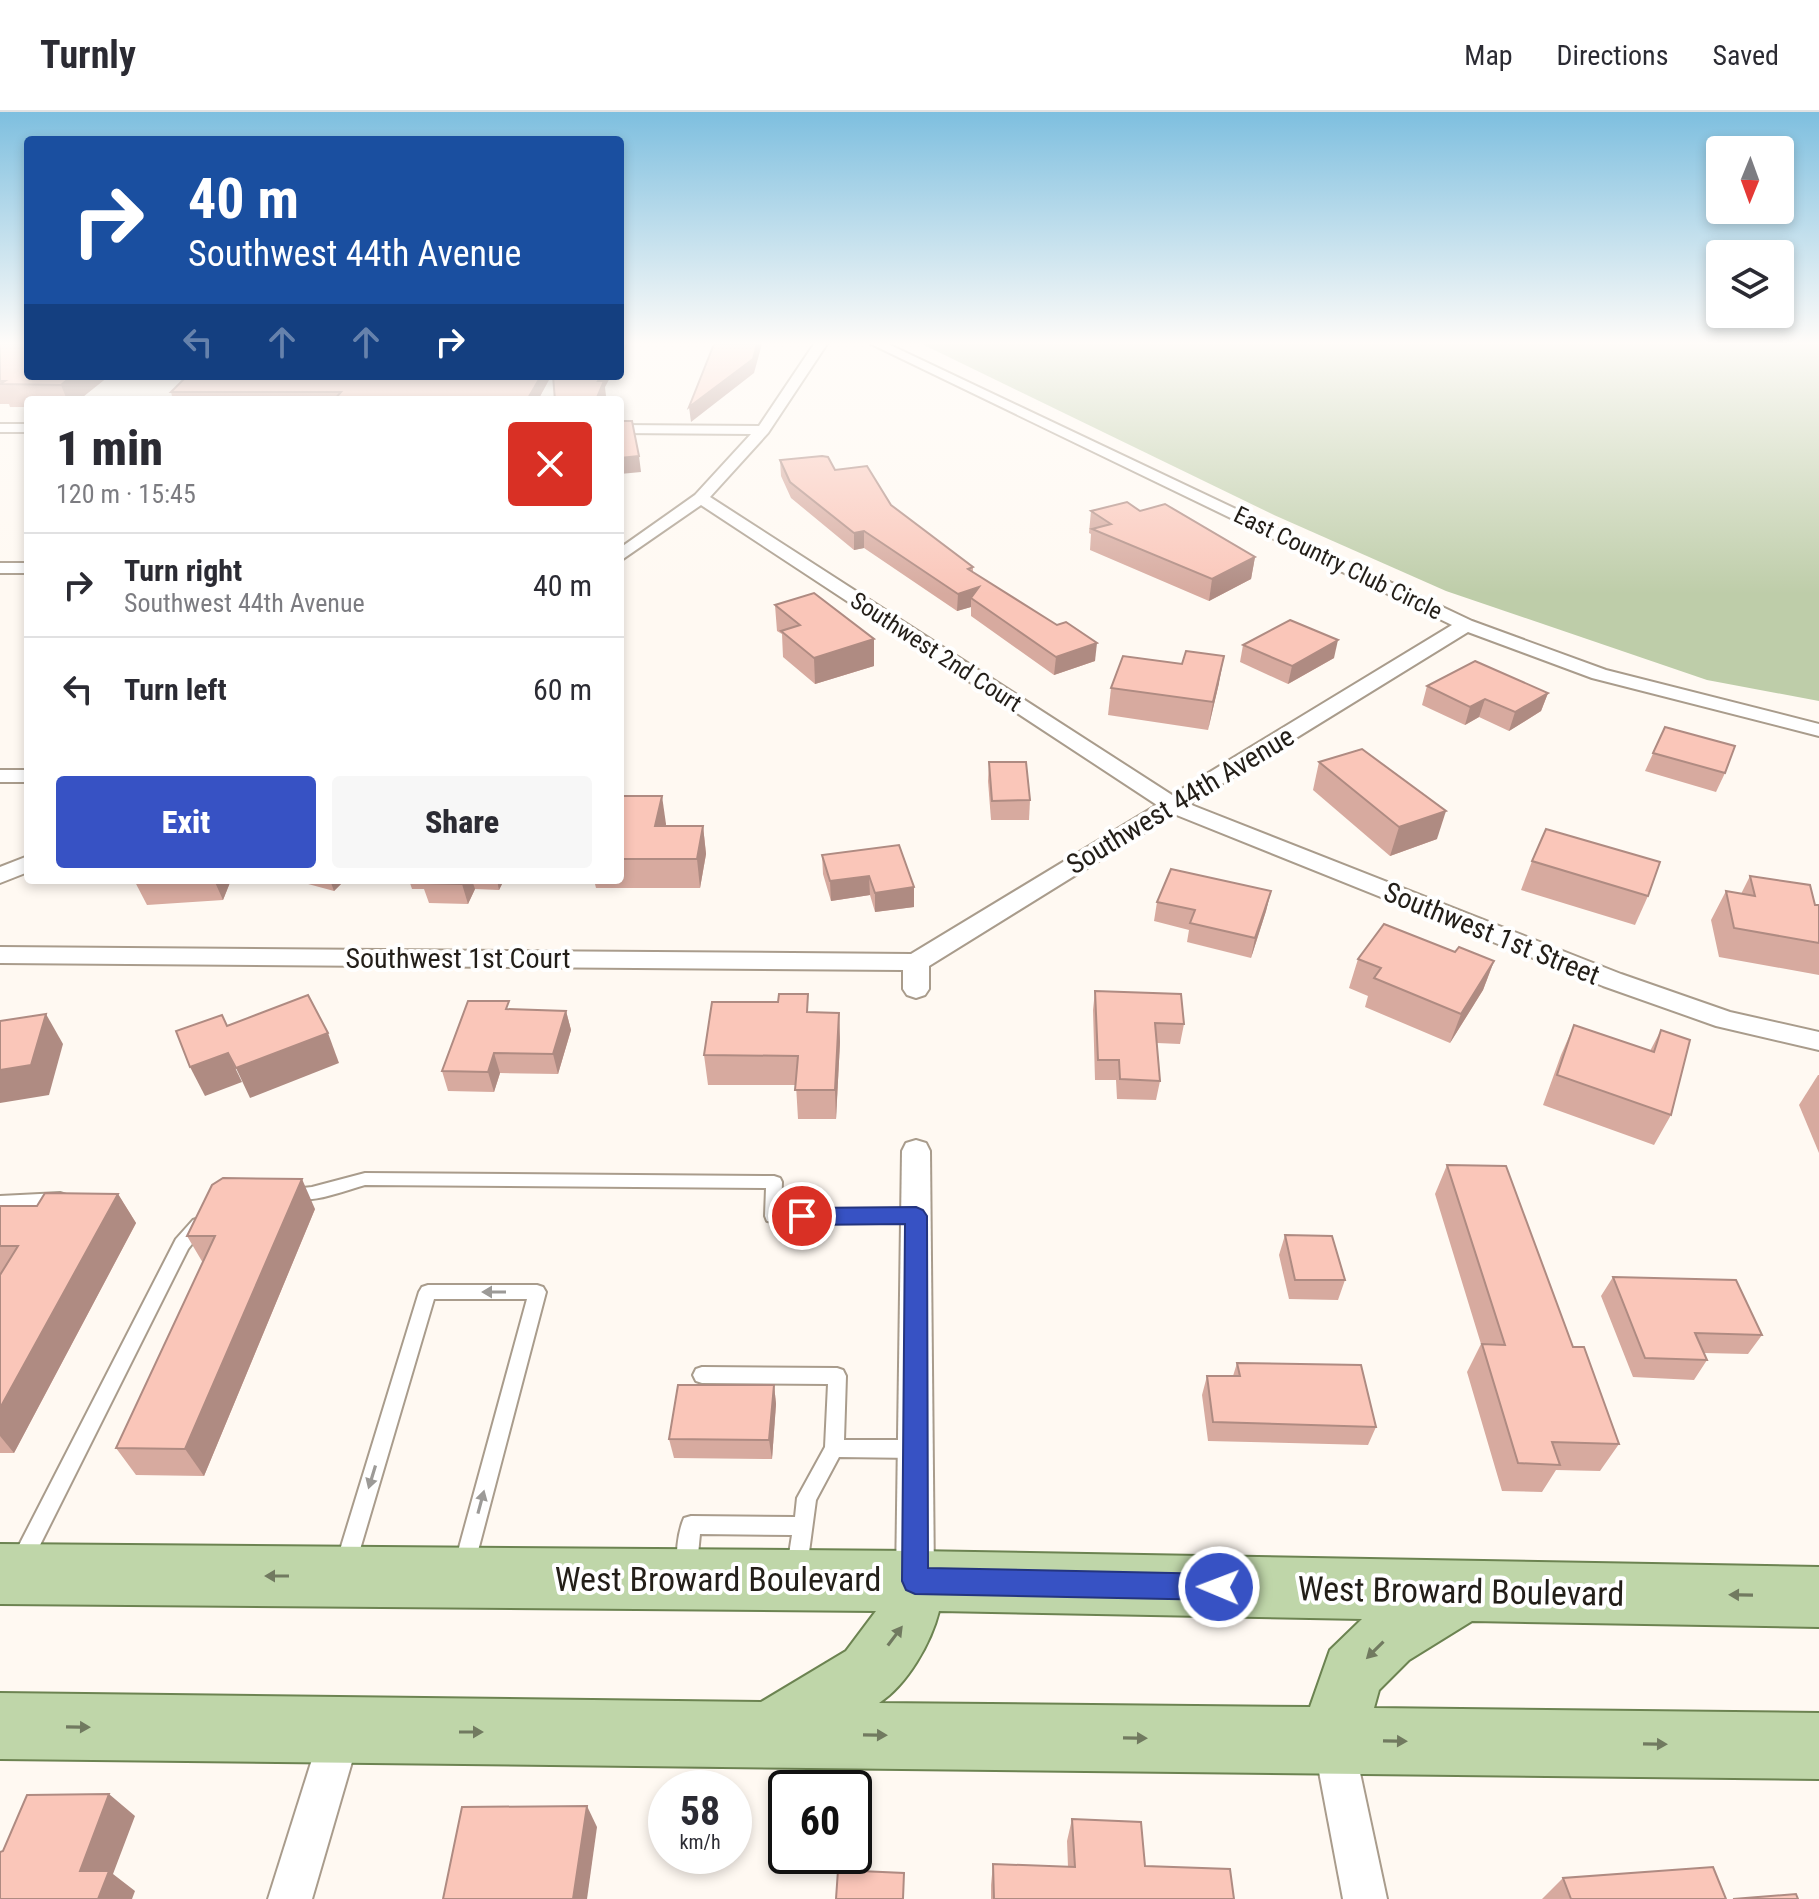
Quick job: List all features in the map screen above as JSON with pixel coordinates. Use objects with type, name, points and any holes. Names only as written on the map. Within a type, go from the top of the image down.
[{"type":"main road","name":"West Broward Boulevard","points":[[8,1574],[686,1579],[799,1553],[915,1581],[1819,1597]]},
{"type":"main road","points":[[769,1734],[868,1673],[905,1623],[915,1581]]},
{"type":"main road","points":[[1333,1740],[1352,1672],[1387,1638],[1463,1592]]},
{"type":"main road","points":[[0,1726],[1819,1746]]},
{"type":"street","points":[[624,553],[701,498],[765,427]]},
{"type":"street","name":"East Country Club Circle","points":[[1052,427],[1466,625],[1599,674],[1819,730]]},
{"type":"street","points":[[0,428],[24,428]]},
{"type":"street","points":[[624,429],[763,430]]},
{"type":"street","name":"Southwest 2nd Court","points":[[701,498],[1172,805]]},
{"type":"street","points":[[0,568],[24,568]]},
{"type":"street","name":"Southwest 44th Avenue","points":[[916,962],[1466,625]]},
{"type":"street","points":[[0,776],[24,776]]},
{"type":"street","name":"Southwest 1st Street","points":[[1172,805],[1612,980],[1725,1020],[1819,1041]]},
{"type":"street","points":[[0,876],[24,865]]},
{"type":"street","name":"Southwest 1st Court","points":[[0,955],[916,962]]},
{"type":"street","points":[[916,962],[916,989]]},
{"type":"street","points":[[915,1581],[916,1151]]},
{"type":"street","points":[[290,1899],[341,1731]]},
{"type":"street","points":[[1333,1740],[1365,1899]]},
{"type":"lane","points":[[267,1196],[312,1193],[365,1179],[774,1182],[773,1216],[916,1216]]},
{"type":"lane","points":[[0,1207],[4,1201],[83,1199]]},
{"type":"lane","points":[[8,1574],[182,1244],[210,1213]]},
{"type":"lane","points":[[342,1576],[428,1292],[537,1292],[460,1578]]},
{"type":"lane","points":[[702,1375],[837,1376],[834,1448],[807,1498],[799,1553]]},
{"type":"lane","points":[[834,1448],[915,1449]]},
{"type":"green space","points":[[1094,427],[1819,427],[1819,701],[1707,680],[1446,591],[1274,515]]},
{"type":"building","points":[[624,427],[633,427],[639,456],[624,458]]},
{"type":"building","points":[[828,457],[835,470],[867,466],[891,505],[973,567],[968,569],[1057,625],[1066,622],[1097,643],[1056,657],[971,598],[979,587],[958,594],[864,531],[854,533],[790,482],[780,460]]},
{"type":"building","points":[[1127,502],[1140,511],[1165,504],[1255,557],[1212,579],[1092,529],[1111,524],[1091,511]]},
{"type":"building","points":[[814,593],[874,639],[814,658],[781,631],[800,625],[775,605]]},
{"type":"building","points":[[1290,620],[1338,640],[1292,666],[1243,645]]},
{"type":"building","points":[[1186,651],[1224,656],[1213,702],[1111,688],[1123,656],[1182,664]]},
{"type":"building","points":[[1475,661],[1548,693],[1515,712],[1485,699],[1470,707],[1427,686]]},
{"type":"building","points":[[1665,727],[1735,746],[1725,773],[1653,753]]},
{"type":"building","points":[[1362,749],[1446,811],[1399,827],[1319,762]]},
{"type":"building","points":[[989,762],[1026,762],[1030,800],[992,801]]},
{"type":"building","points":[[624,796],[662,796],[655,826],[703,826],[697,859],[624,859]]},
{"type":"building","points":[[1546,829],[1660,862],[1648,896],[1532,861]]},
{"type":"building","points":[[899,845],[914,887],[875,893],[869,876],[830,881],[822,855]]},
{"type":"building","points":[[1171,869],[1271,891],[1255,938],[1190,923],[1195,910],[1157,902]]},
{"type":"building","points":[[1750,876],[1810,885],[1815,905],[1819,905],[1819,943],[1734,928],[1726,891],[1755,896]]},
{"type":"building","points":[[1384,924],[1455,952],[1459,947],[1494,961],[1461,1014],[1374,978],[1381,968],[1358,959]]},
{"type":"building","points":[[1095,991],[1181,994],[1184,1024],[1155,1023],[1160,1081],[1120,1079],[1119,1060],[1098,1060]]},
{"type":"building","points":[[779,994],[808,994],[807,1012],[839,1013],[835,1090],[795,1090],[798,1056],[704,1055],[712,1002],[778,1002]]},
{"type":"building","points":[[308,995],[328,1033],[236,1068],[228,1053],[190,1067],[176,1031],[222,1015],[227,1026]]},
{"type":"building","points":[[468,1001],[509,1001],[506,1009],[566,1011],[553,1054],[494,1053],[488,1072],[442,1071]]},
{"type":"building","points":[[46,1014],[31,1065],[0,1070],[0,1021]]},
{"type":"building","points":[[1574,1025],[1654,1052],[1661,1030],[1690,1040],[1671,1115],[1557,1075]]},
{"type":"building","points":[[1447,1165],[1506,1166],[1573,1347],[1584,1347],[1619,1444],[1552,1442],[1560,1465],[1518,1463],[1482,1344],[1505,1345]]},
{"type":"building","points":[[223,1178],[302,1179],[185,1449],[116,1448],[215,1236],[187,1236],[212,1185]]},
{"type":"building","points":[[45,1193],[118,1194],[0,1408],[0,1275],[18,1246],[0,1246],[0,1206],[37,1206]]},
{"type":"building","points":[[1285,1235],[1332,1236],[1345,1280],[1295,1280]]},
{"type":"building","points":[[1613,1277],[1736,1280],[1762,1335],[1695,1333],[1707,1360],[1645,1358]]},
{"type":"building","points":[[1237,1363],[1361,1365],[1376,1427],[1213,1422],[1207,1376],[1240,1376]]},
{"type":"building","points":[[678,1385],[774,1385],[769,1440],[669,1439]]},
{"type":"building","points":[[109,1794],[80,1871],[109,1871],[98,1899],[0,1899],[0,1852],[27,1795]]},
{"type":"building","points":[[587,1806],[573,1899],[443,1899],[462,1807]]},
{"type":"building","points":[[1072,1819],[1141,1822],[1145,1866],[1230,1869],[1234,1899],[994,1899],[993,1864],[1075,1867]]},
{"type":"building","points":[[1713,1867],[1726,1899],[1571,1899],[1563,1878]]},
{"type":"building","points":[[904,1873],[903,1899],[836,1899],[838,1874]]},
{"type":"building","points":[[1796,1894],[1798,1899],[1733,1899]]},
{"type":"route","points":[[802,1216],[916,1216],[915,1581],[1219,1587]]}]
